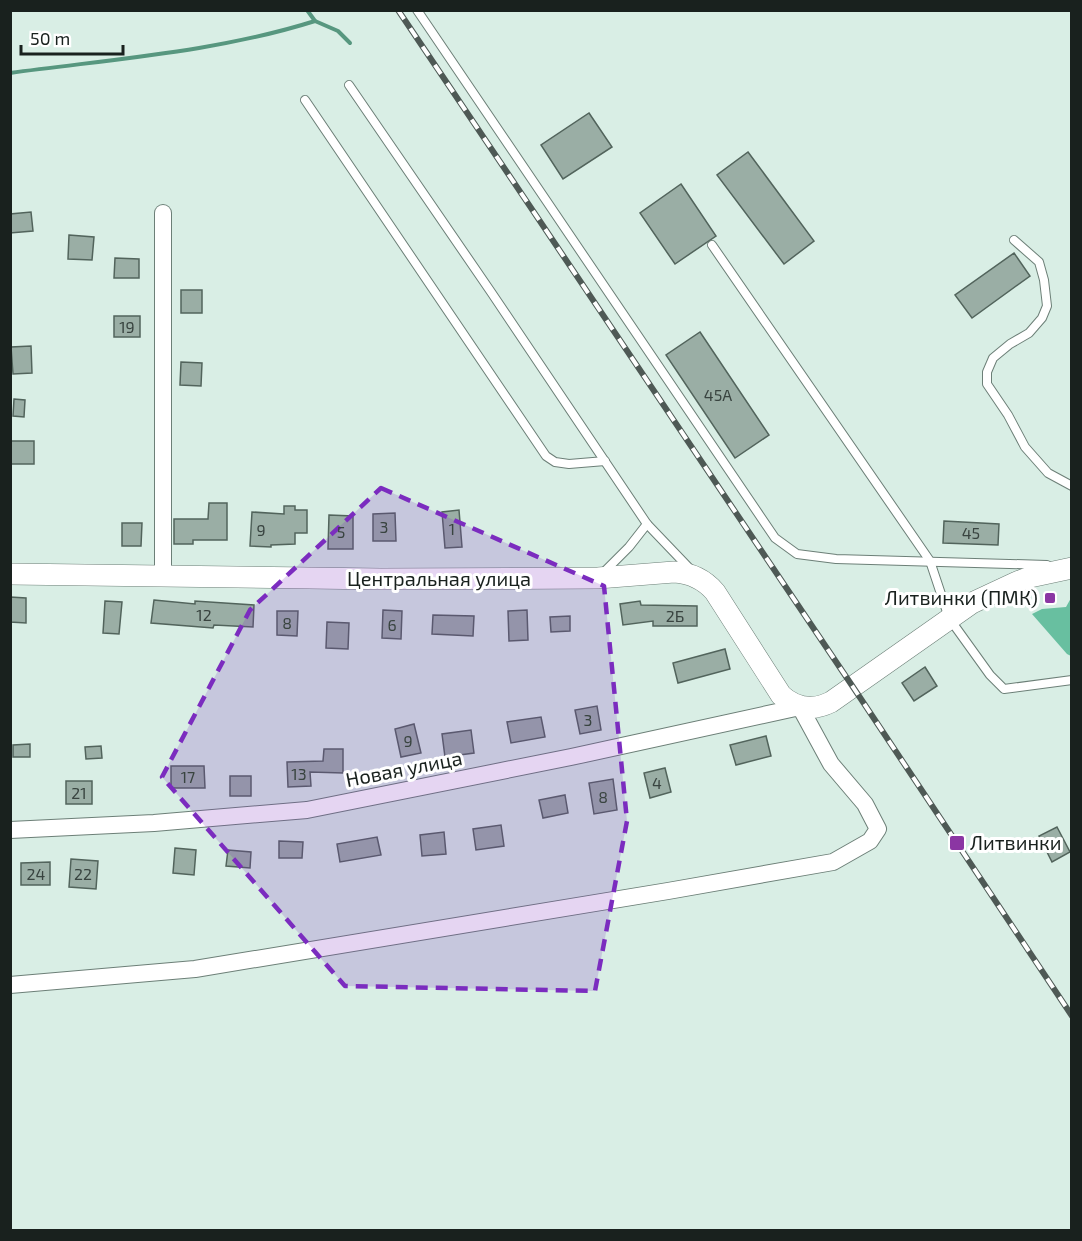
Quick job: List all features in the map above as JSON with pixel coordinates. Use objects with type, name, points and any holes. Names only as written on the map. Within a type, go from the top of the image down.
[{"type":"street","points":[[163,213],[163,576]]},
{"type":"street","points":[[695,576],[717,594],[781,695],[790,703],[800,707],[816,708],[831,702],[972,603],[1001,588],[1071,567]]},
{"type":"street","name":"Центральная улица","points":[[10,574],[318,579],[598,578],[674,572],[695,576]]},
{"type":"street","points":[[10,985],[195,969],[833,862],[870,842],[878,829],[865,804],[831,764],[800,707]]},
{"type":"street","name":"Новая улица","points":[[10,830],[154,823],[307,810],[571,757],[800,707]]},
{"type":"lane","points":[[417,10],[775,538],[797,554],[836,559],[1071,567]]},
{"type":"lane","points":[[349,85],[492,292],[647,524],[695,576]]},
{"type":"lane","points":[[305,100],[546,456],[555,462],[568,464],[605,461]]},
{"type":"lane","points":[[1014,240],[1039,262],[1047,306],[1042,318],[1029,333],[1010,344],[993,358],[987,372],[987,384],[1025,447],[1048,474],[1071,486]]},
{"type":"lane","points":[[712,245],[930,561],[949,618],[990,675],[1004,689],[1071,680]]},
{"type":"lane","points":[[598,578],[629,547],[647,524]]},
{"type":"highlighted area","points":[[381,488],[604,586],[627,821],[595,991],[345,986],[162,777],[250,610]]},
{"type":"green space","points":[[1071,598],[1071,656],[1032,614],[1042,609],[1066,607]]},
{"type":"building","points":[[589,113],[612,147],[563,179],[541,145]]},
{"type":"building","points":[[748,152],[814,241],[784,264],[717,175]]},
{"type":"building","points":[[681,184],[716,236],[675,264],[640,213]]},
{"type":"building","points":[[31,212],[33,231],[10,233],[10,214]]},
{"type":"building","points":[[69,235],[94,237],[92,260],[68,259]]},
{"type":"building","points":[[1014,253],[1030,276],[972,318],[955,295]]},
{"type":"building","points":[[115,258],[139,259],[139,278],[114,278]]},
{"type":"building","points":[[181,290],[202,290],[202,313],[181,313]]},
{"type":"building","points":[[114,316],[140,316],[140,337],[114,337]]},
{"type":"building","points":[[700,332],[769,435],[735,458],[666,355]]},
{"type":"building","points":[[31,346],[32,373],[13,374],[11,347]]},
{"type":"building","points":[[181,362],[202,363],[201,386],[180,385]]},
{"type":"building","points":[[14,399],[25,400],[24,417],[13,416]]},
{"type":"building","points":[[10,441],[34,441],[34,464],[10,464]]},
{"type":"building","points":[[209,503],[227,503],[227,540],[193,540],[193,544],[174,544],[174,519],[208,519]]},
{"type":"building","points":[[284,506],[295,506],[295,510],[307,510],[307,533],[295,533],[295,544],[271,545],[271,547],[250,546],[252,512],[284,514]]},
{"type":"building","points":[[459,510],[462,547],[445,548],[442,512]]},
{"type":"building","points":[[395,513],[396,541],[373,541],[373,514]]},
{"type":"building","points":[[329,515],[353,516],[353,549],[328,549]]},
{"type":"building","points":[[944,521],[999,524],[998,545],[943,543]]},
{"type":"building","points":[[122,523],[142,523],[141,546],[122,546]]},
{"type":"building","points":[[10,597],[26,598],[26,623],[10,622]]},
{"type":"building","points":[[154,600],[195,604],[195,601],[254,605],[253,627],[214,625],[213,628],[151,623]]},
{"type":"building","points":[[105,601],[122,602],[119,634],[103,633]]},
{"type":"building","points":[[640,601],[641,605],[697,606],[697,626],[653,626],[653,621],[623,625],[620,604]]},
{"type":"building","points":[[383,610],[402,611],[401,639],[382,638]]},
{"type":"building","points":[[527,610],[528,640],[509,641],[508,611]]},
{"type":"building","points":[[277,611],[298,611],[297,636],[277,635]]},
{"type":"building","points":[[433,615],[474,616],[473,636],[432,634]]},
{"type":"building","points":[[570,616],[570,631],[551,632],[550,617]]},
{"type":"building","points":[[327,622],[349,623],[348,649],[326,648]]},
{"type":"building","points":[[725,649],[730,669],[678,683],[673,663]]},
{"type":"building","points":[[925,667],[937,686],[914,701],[902,683]]},
{"type":"building","points":[[597,706],[601,730],[580,734],[575,710]]},
{"type":"building","points":[[541,717],[545,737],[511,743],[507,722]]},
{"type":"building","points":[[414,724],[421,753],[401,757],[395,729]]},
{"type":"building","points":[[471,730],[474,753],[445,757],[442,734]]},
{"type":"building","points":[[766,736],[771,756],[736,765],[730,745]]},
{"type":"building","points":[[30,744],[30,757],[13,757],[13,745]]},
{"type":"building","points":[[101,746],[102,758],[86,759],[85,747]]},
{"type":"building","points":[[324,749],[343,749],[343,773],[310,772],[311,786],[288,787],[287,762],[323,761]]},
{"type":"building","points":[[171,766],[204,766],[205,788],[171,788]]},
{"type":"building","points":[[665,768],[671,792],[650,798],[644,773]]},
{"type":"building","points":[[230,776],[251,776],[251,796],[230,796]]},
{"type":"building","points":[[613,779],[617,810],[594,814],[589,783]]},
{"type":"building","points":[[66,781],[92,781],[92,804],[66,804]]},
{"type":"building","points":[[565,795],[568,813],[543,818],[539,800]]},
{"type":"building","points":[[501,825],[504,846],[476,850],[473,829]]},
{"type":"building","points":[[1057,827],[1070,852],[1052,862],[1039,836]]},
{"type":"building","points":[[444,832],[446,854],[422,856],[420,835]]},
{"type":"building","points":[[377,837],[381,855],[340,862],[337,844]]},
{"type":"building","points":[[279,841],[303,842],[302,858],[279,858]]},
{"type":"building","points":[[175,848],[196,850],[194,875],[173,873]]},
{"type":"building","points":[[228,850],[251,852],[250,868],[226,866]]},
{"type":"building","points":[[71,859],[98,861],[96,889],[69,887]]},
{"type":"building","points":[[50,862],[50,885],[21,885],[21,863]]},
{"type":"waterway","points":[[307,10],[315,21],[338,31],[350,43]]},
{"type":"waterway","points":[[10,73],[202,47],[278,32],[315,21]]},
{"type":"railway","points":[[398,10],[1072,1016]]},
{"type":"place","name":"Литвинки (ПМК)","points":[[1050,598]]},
{"type":"place","name":"Литвинки","points":[[957,843]]}]
